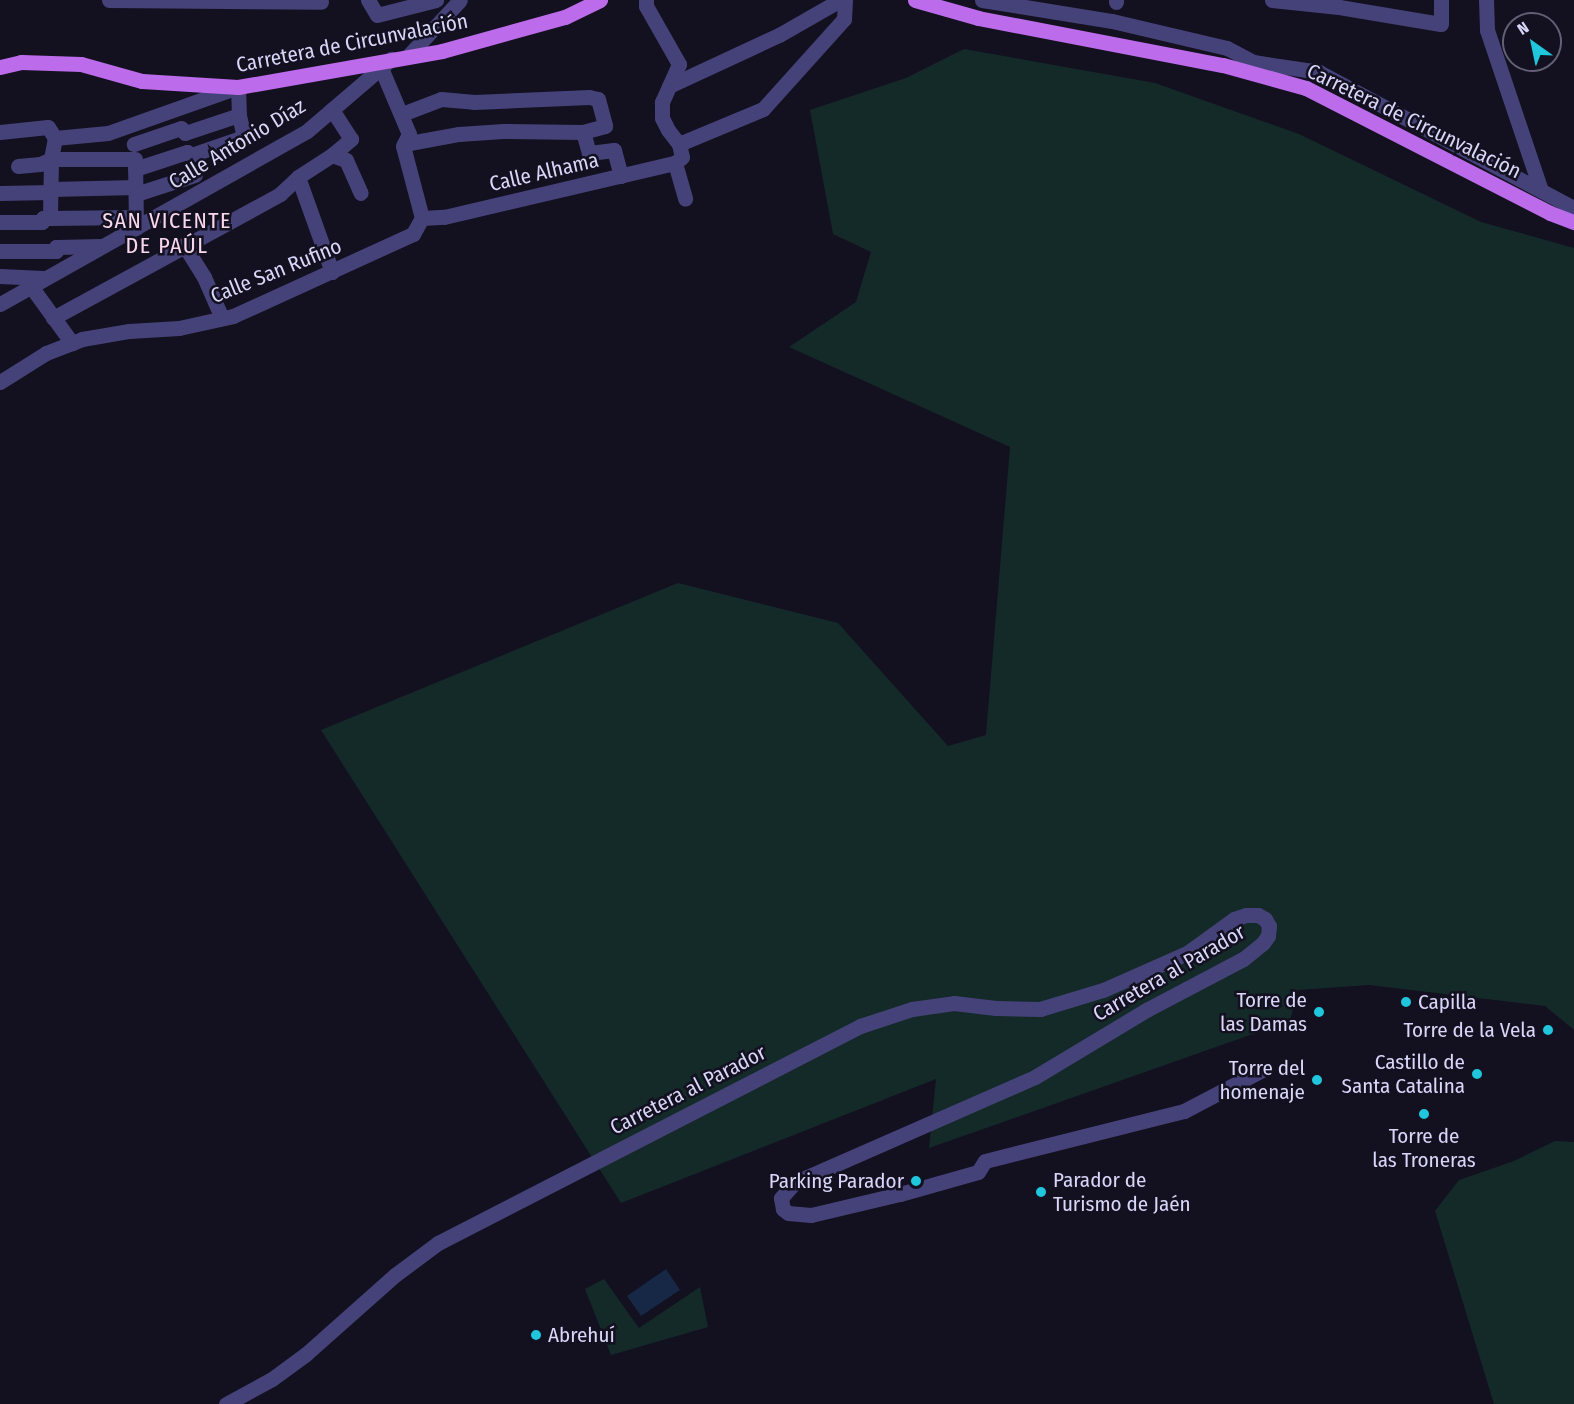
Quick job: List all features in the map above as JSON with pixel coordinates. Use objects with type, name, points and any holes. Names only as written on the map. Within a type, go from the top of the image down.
[{"type":"main road","name":"Carretera de Circunvalación","points":[[0,67],[21,62],[81,63],[142,81],[238,87],[386,63],[408,56],[442,51],[565,17],[600,0]]},
{"type":"main road","name":"Carretera de Circunvalación","points":[[915,0],[978,18],[1224,65],[1306,88],[1550,213],[1574,222]]},
{"type":"street","points":[[109,0],[321,2]]},
{"type":"street","points":[[368,0],[377,15],[436,0]]},
{"type":"street","points":[[408,56],[460,0]]},
{"type":"street","points":[[646,0],[646,6],[679,64],[662,102],[662,118],[679,144],[682,158],[675,163],[685,199]]},
{"type":"street","points":[[669,86],[779,35],[840,0]]},
{"type":"street","points":[[679,144],[763,108],[844,19],[845,0]]},
{"type":"street","points":[[982,0],[1112,21],[1227,48],[1253,62],[1319,72],[1574,208]]},
{"type":"street","points":[[1272,0],[1297,1],[1441,24],[1441,0]]},
{"type":"street","points":[[1486,0],[1487,30],[1541,190]]},
{"type":"street","points":[[386,63],[396,107],[402,114],[409,134],[404,144],[422,218]]},
{"type":"street","name":"Calle Antonio Díaz","points":[[0,304],[104,246],[136,222],[307,131],[386,63]]},
{"type":"street","points":[[18,166],[40,164],[51,159],[135,158],[187,152],[191,155],[244,137],[239,115],[238,87],[108,133],[55,138]]},
{"type":"street","points":[[402,114],[441,99],[474,102],[589,96],[598,99],[605,126],[583,132],[459,134],[404,144]]},
{"type":"street","points":[[53,318],[280,194],[298,177],[332,155],[351,139],[332,110]]},
{"type":"street","points":[[135,158],[181,128],[185,133],[239,115]]},
{"type":"street","points":[[0,222],[46,220],[136,222],[135,158],[128,126]]},
{"type":"street","points":[[0,132],[48,128],[55,138],[51,159],[51,191],[46,220]]},
{"type":"street","points":[[583,132],[589,153],[614,150],[621,176]]},
{"type":"street","points":[[332,155],[346,160],[361,193]]},
{"type":"street","name":"Calle Alhama","points":[[422,218],[444,217],[675,163]]},
{"type":"street","points":[[0,193],[136,191],[195,175]]},
{"type":"street","points":[[298,177],[332,272]]},
{"type":"street","name":"Calle San Rufino","points":[[0,382],[46,353],[72,343],[129,331],[179,328],[233,316],[413,234],[422,218]]},
{"type":"street","points":[[184,245],[204,277],[222,318]]},
{"type":"street","points":[[0,251],[56,251],[56,247],[104,246]]},
{"type":"street","points":[[0,276],[36,282],[53,318],[72,343]]},
{"type":"street","name":"Carretera al Parador","points":[[226,1404],[272,1378],[306,1354],[395,1275],[438,1243],[860,1026],[912,1009],[954,1003],[996,1008],[1040,1009],[1103,990],[1188,953],[1234,919],[1246,915],[1258,915],[1265,919],[1269,926],[1268,936],[1263,943],[1243,959],[1148,1009],[1035,1077],[794,1183],[781,1198],[783,1209],[788,1213],[811,1215],[900,1194],[978,1172],[985,1161],[1184,1111],[1262,1070]]},
{"type":"green space","points":[[964,49],[1155,83],[1299,134],[1481,222],[1574,248],[1574,1030],[1545,1006],[1369,985],[1298,990],[1290,1021],[929,1148],[936,1079],[621,1203],[321,730],[678,583],[838,623],[948,746],[986,735],[1010,447],[789,347],[856,302],[871,252],[833,234],[810,110],[906,78]]},
{"type":"green space","points":[[1555,1141],[1574,1142],[1574,1404],[1494,1404],[1435,1211],[1459,1180],[1514,1161]]},
{"type":"green space","points":[[604,1279],[639,1328],[700,1287],[708,1327],[611,1355],[585,1289]]},
{"type":"water","points":[[666,1269],[680,1290],[641,1316],[627,1296]]},
{"type":"place","name":"Capilla","points":[[1406,1002]]},
{"type":"place","name":"Torre de las Damas","points":[[1319,1012]]},
{"type":"place","name":"Torre de la Vela","points":[[1548,1030]]},
{"type":"place","name":"Castillo de Santa Catalina","points":[[1477,1074]]},
{"type":"place","name":"Torre del homenaje","points":[[1317,1080]]},
{"type":"place","name":"Torre de las Troneras","points":[[1424,1114]]},
{"type":"place","name":"Parking Parador","points":[[916,1181]]},
{"type":"place","name":"Parador de Turismo de Jaén","points":[[1041,1192]]},
{"type":"place","name":"Abrehuí","points":[[536,1335]]},
{"type":"district","name":"SAN VICENTE DE PAÚL","points":[[167,232]]}]
